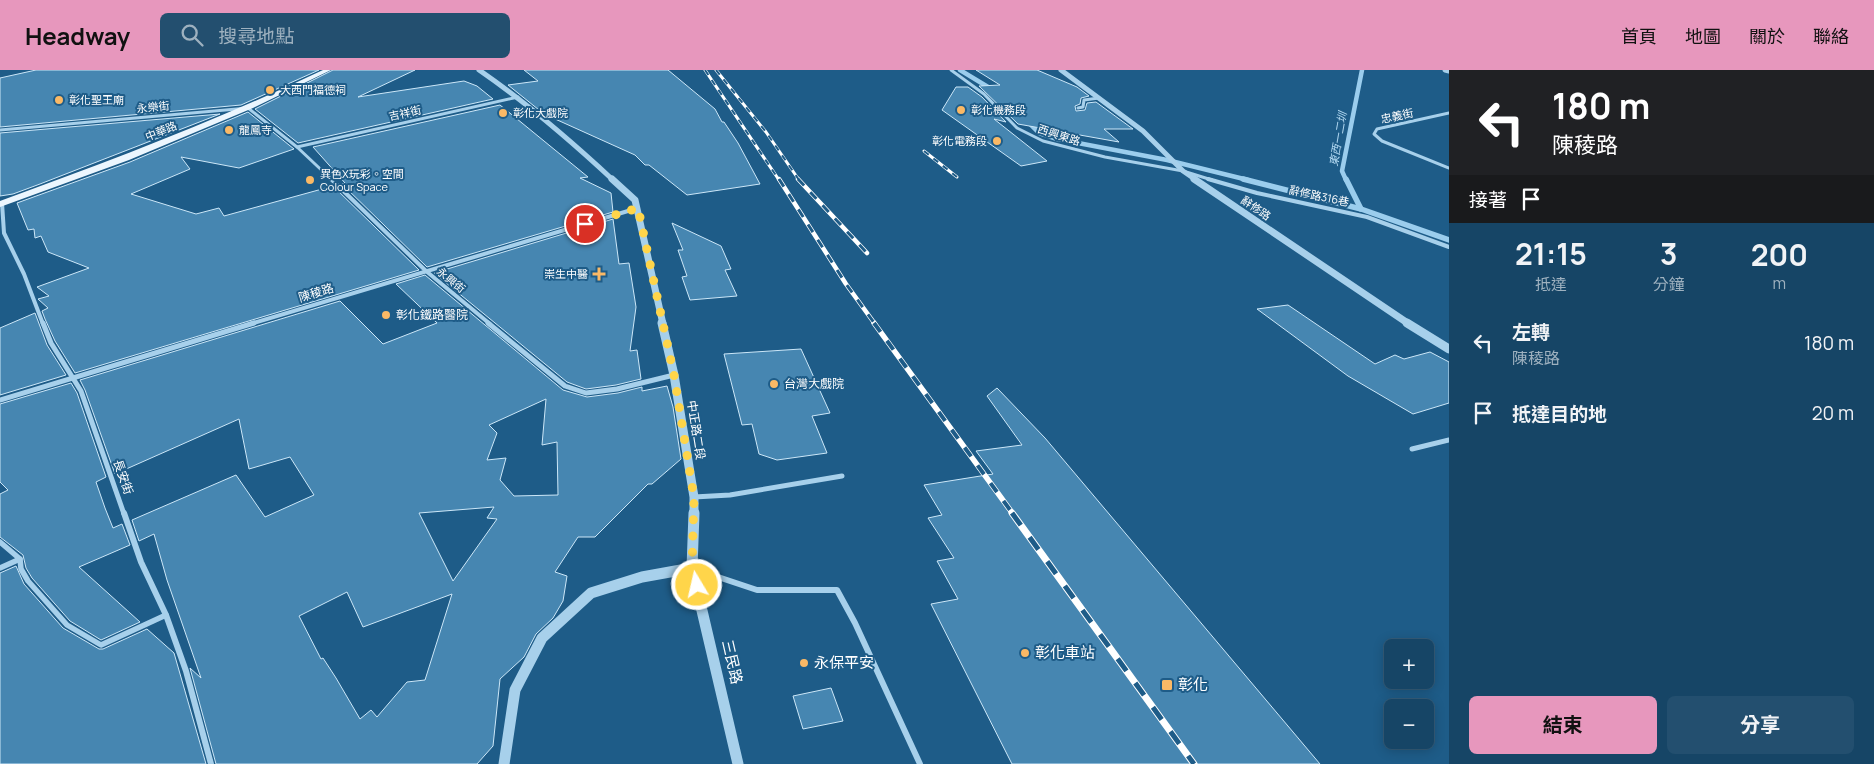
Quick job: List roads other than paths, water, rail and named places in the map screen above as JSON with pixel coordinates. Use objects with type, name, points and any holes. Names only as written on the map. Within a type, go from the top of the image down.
[{"type":"main road","name":"中華路","points":[[1,204],[126,158],[248,108],[328,70]]},
{"type":"street","name":"中正路二段","points":[[480,70],[518,97],[571,141],[636,200],[674,375],[694,498],[692,568]]},
{"type":"street","name":"西興東路","points":[[951,70],[984,94],[1017,128],[1043,141],[1105,157],[1183,171]]},
{"type":"street","name":"辭修路","points":[[1062,70],[1143,131],[1183,171],[1449,349]]},
{"type":"street","points":[[1445,70],[1449,71]]},
{"type":"street","name":"吉祥街","points":[[297,147],[518,97]]},
{"type":"street","points":[[1078,108],[1083,107],[1084,100],[1099,98]]},
{"type":"street","name":"永樂街","points":[[0,130],[248,108]]},
{"type":"street","name":"永興街","points":[[248,108],[297,147],[426,270],[564,386],[586,393],[617,389],[674,375]]},
{"type":"street","name":"忠義街","points":[[1449,113],[1377,129],[1374,134],[1382,141],[1449,168]]},
{"type":"street","name":"辭修路316巷","points":[[1183,171],[1257,193],[1367,217],[1449,248]]},
{"type":"street","name":"長安街","points":[[1,204],[4,233],[24,274],[51,343],[81,391],[141,562],[166,615],[186,671],[211,764]]},
{"type":"street","name":"陳稜路","points":[[0,400],[426,270],[638,208]]},
{"type":"street","points":[[1412,449],[1449,440]]},
{"type":"street","points":[[694,498],[730,495],[842,476]]},
{"type":"street","points":[[0,542],[20,559],[21,569],[28,582],[67,625],[100,645],[166,615]]},
{"type":"street","points":[[0,568],[20,559]]},
{"type":"street","points":[[504,764],[515,690],[542,638],[591,594],[642,577],[692,568],[757,590],[837,590],[855,623],[920,764]]},
{"type":"street","name":"三民路","points":[[692,568],[738,764]]},
{"type":"waterway","points":[[960,70],[993,90]]},
{"type":"waterway","name":"東西一二圳","points":[[1346,180],[1342,171],[1362,70]]},
{"type":"waterway","points":[[1026,120],[1039,133],[1057,139],[1167,160],[1248,180]]},
{"type":"waterway","points":[[1243,179],[1361,209]]},
{"type":"waterway","name":"東西一二圳","points":[[1346,179],[1361,209]]},
{"type":"waterway","points":[[1361,209],[1449,240]]},
{"type":"railway","points":[[705,70],[779,180]]},
{"type":"railway","points":[[716,70],[766,132],[799,180]]},
{"type":"railway","points":[[924,151],[957,177]]},
{"type":"railway","points":[[779,179],[846,284],[875,324]]},
{"type":"railway","points":[[798,179],[867,253]]},
{"type":"railway","points":[[874,323],[1013,514]]},
{"type":"railway","points":[[1012,513],[1194,764]]},
{"type":"place","name":"大西門福德祠","points":[[270,90]]},
{"type":"place","name":"彰化聖王廟","points":[[59,100]]},
{"type":"place","name":"彰化機務段","points":[[961,110]]},
{"type":"place","name":"彰化大戲院","points":[[503,113]]},
{"type":"place","name":"龍鳳寺","points":[[229,130]]},
{"type":"place","name":"彰化電務段","points":[[997,141]]},
{"type":"place","name":"異色X玩彩。空間 Colour Space","points":[[310,180]]},
{"type":"place","name":"崇生中醫","points":[[599,274]]},
{"type":"place","name":"彰化鐵路醫院","points":[[386,315]]},
{"type":"place","name":"台灣大戲院","points":[[774,384]]},
{"type":"place","name":"彰化車站","points":[[1025,653]]},
{"type":"place","name":"永保平安","points":[[804,663]]},
{"type":"place","name":"彰化","points":[[1167,685]]}]
